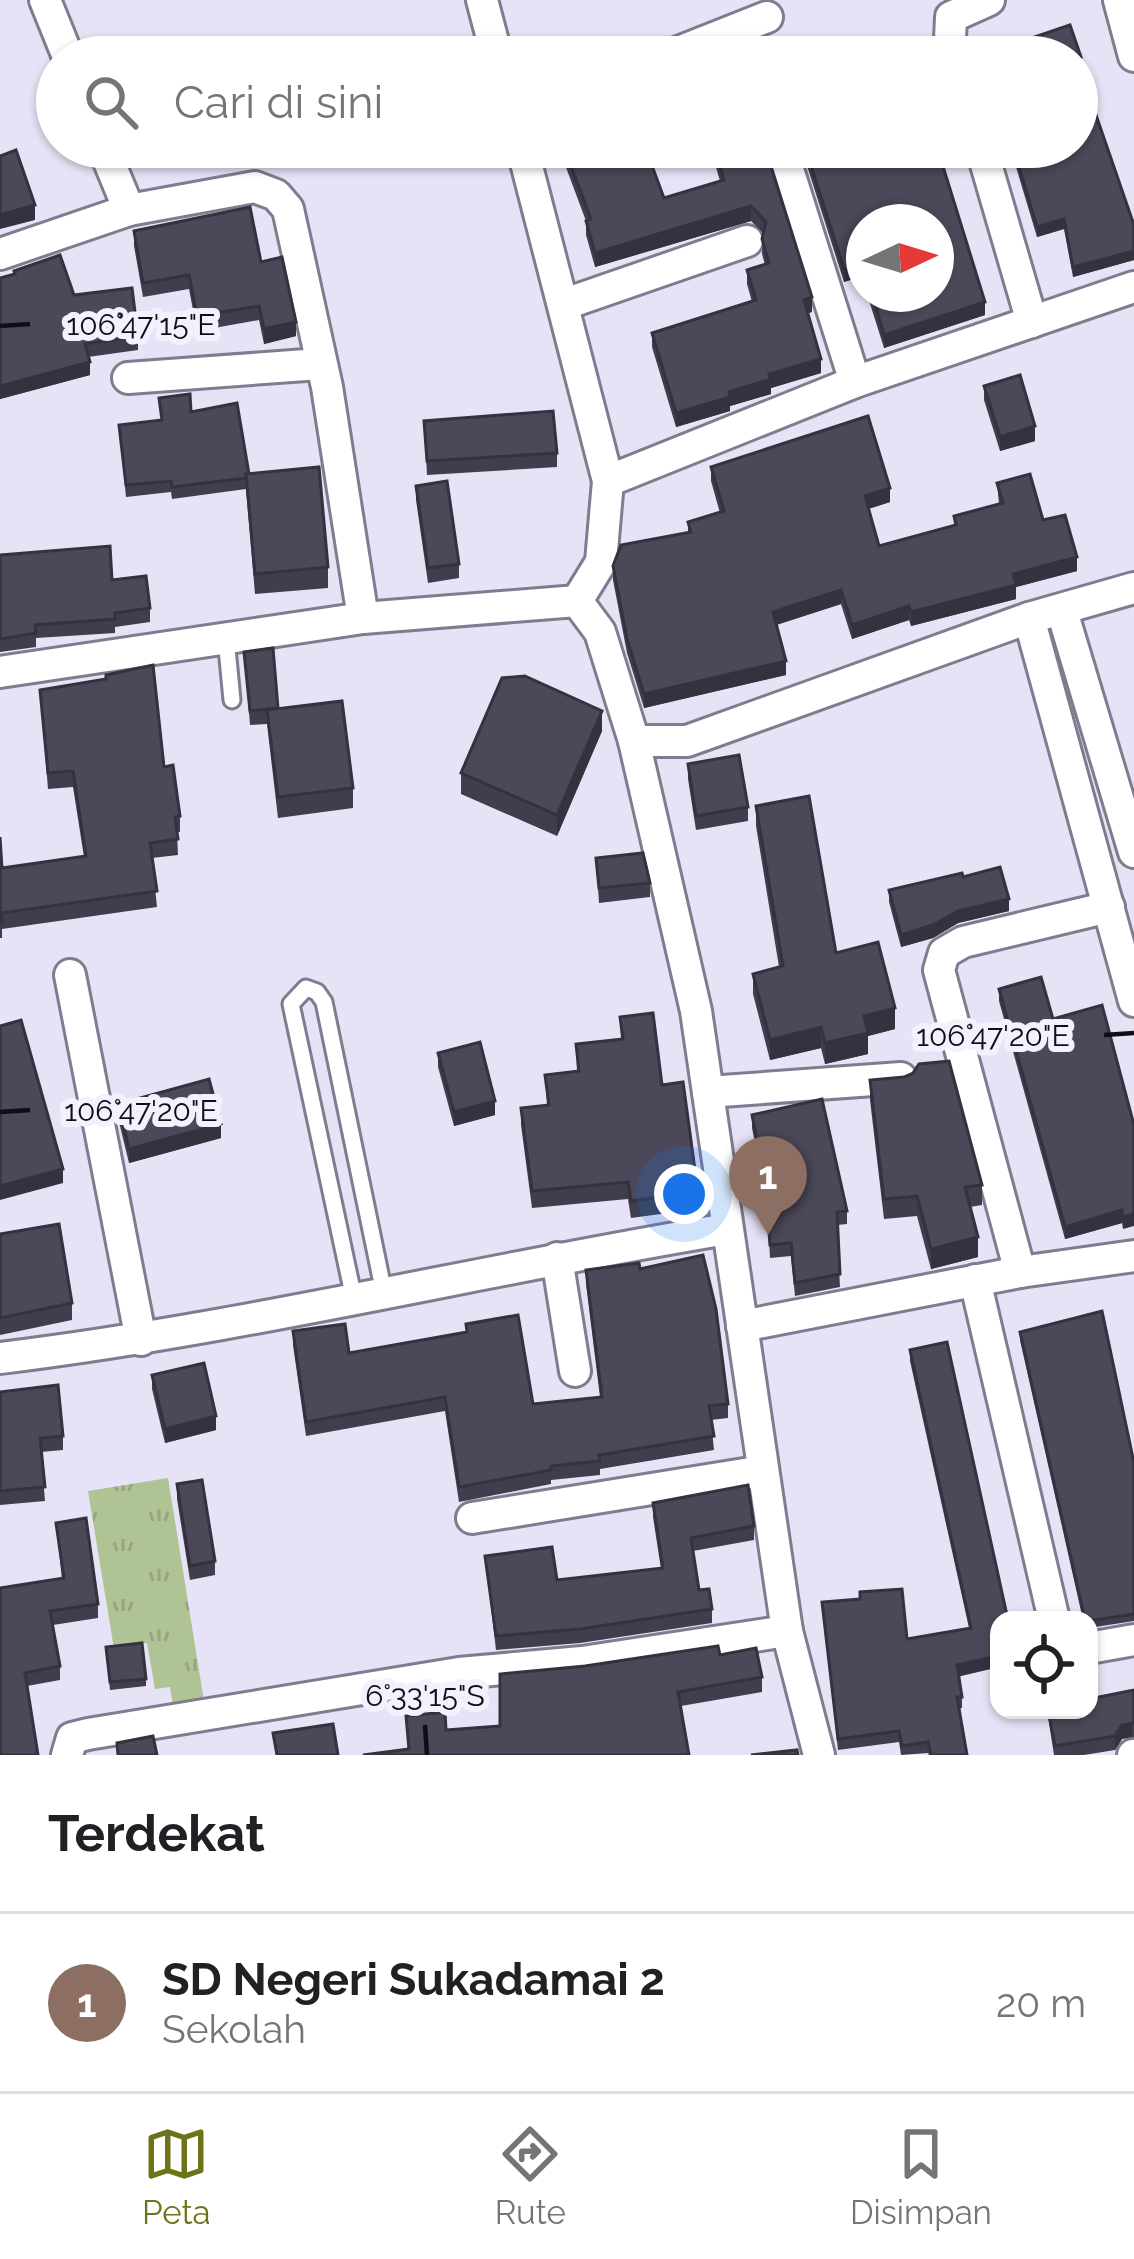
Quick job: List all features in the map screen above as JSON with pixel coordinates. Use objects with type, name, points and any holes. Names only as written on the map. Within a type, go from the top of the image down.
[{"type":"street","points":[[45,0],[60,36]]},
{"type":"street","points":[[482,0],[491,36]]},
{"type":"street","points":[[950,36],[951,17],[989,0]]},
{"type":"street","points":[[1119,0],[1134,56]]},
{"type":"street","points":[[719,36],[767,17]]},
{"type":"street","points":[[112,168],[129,210]]},
{"type":"street","points":[[528,168],[608,481],[601,562],[577,601]]},
{"type":"street","points":[[788,168],[855,382]]},
{"type":"street","points":[[987,168],[1031,322]]},
{"type":"street","points":[[0,254],[129,210],[255,187],[276,195],[288,209],[320,364],[363,618]]},
{"type":"street","points":[[565,304],[747,241]]},
{"type":"street","points":[[608,481],[855,382],[1134,287]]},
{"type":"street","points":[[128,379],[320,364]]},
{"type":"street","points":[[634,741],[687,741],[1029,618],[1134,588]]},
{"type":"street","points":[[0,671],[363,618],[577,601]]},
{"type":"street","points":[[577,601],[600,632],[634,741],[687,970],[788,1631],[819,1755]]},
{"type":"street","points":[[1062,611],[1132,846],[1093,852]]},
{"type":"street","points":[[1029,618],[1134,1001]]},
{"type":"street","points":[[1021,1272],[939,970],[944,952],[963,942],[1109,907]]},
{"type":"street","points":[[70,975],[141,1340]]},
{"type":"street","points":[[708,1092],[901,1078]]},
{"type":"street","points":[[0,1358],[141,1340],[727,1229]]},
{"type":"street","points":[[742,1326],[975,1280],[1134,1256]]},
{"type":"street","points":[[557,1258],[575,1371]]},
{"type":"street","points":[[975,1280],[1052,1611]]},
{"type":"street","points":[[472,1518],[763,1471]]},
{"type":"street","points":[[67,1755],[72,1738],[88,1734],[459,1672],[583,1662],[788,1631]]},
{"type":"street","points":[[1098,1646],[1134,1640]]},
{"type":"lane","points":[[225,635],[232,700]]},
{"type":"lane","points":[[306,988],[324,1002],[369,1296],[291,1004],[306,988]]},
{"type":"green space","points":[[168,1478],[204,1701],[173,1706],[170,1687],[155,1689],[147,1643],[114,1649],[88,1491]]},
{"type":"building","points":[[1070,25],[1074,36],[1037,36]]},
{"type":"building","points":[[1098,121],[1134,225],[1134,251],[1073,267],[1064,219],[1037,227],[1019,168],[1098,168]]},
{"type":"building","points":[[16,150],[35,205],[0,215],[0,156]]},
{"type":"building","points":[[572,168],[653,168],[664,198],[724,180],[720,168],[772,168],[812,297],[804,300],[821,359],[769,374],[771,379],[729,392],[730,397],[676,413],[652,333],[756,300],[747,270],[769,263],[762,239],[766,222],[751,206],[595,253],[586,221],[591,219]]},
{"type":"building","points":[[812,168],[944,168],[985,302],[884,335],[877,312],[954,312],[954,204],[846,204],[846,268]]},
{"type":"building","points":[[250,207],[261,262],[282,257],[296,322],[264,329],[259,306],[197,316],[189,275],[143,283],[134,231]]},
{"type":"building","points":[[60,255],[74,295],[132,288],[138,336],[85,344],[90,362],[0,386],[0,278]]},
{"type":"building","points":[[1020,375],[1035,426],[1000,437],[984,386]]},
{"type":"building","points":[[190,394],[191,412],[237,403],[249,474],[172,487],[171,481],[126,485],[119,425],[162,420],[159,398]]},
{"type":"building","points":[[553,411],[557,453],[427,461],[424,421]]},
{"type":"building","points":[[868,416],[890,488],[865,496],[879,546],[956,525],[954,516],[1003,503],[997,483],[1030,474],[1043,520],[1065,515],[1077,557],[1013,574],[1016,585],[911,612],[909,606],[852,625],[841,590],[773,612],[786,661],[644,694],[613,566],[621,545],[691,532],[688,522],[724,511],[711,467]]},
{"type":"building","points":[[319,467],[328,567],[255,574],[246,474]]},
{"type":"building","points":[[447,481],[459,564],[428,568],[416,486]]},
{"type":"building","points":[[110,546],[112,580],[146,576],[150,608],[115,613],[115,619],[35,625],[36,633],[0,639],[0,555]]},
{"type":"building","points":[[273,648],[278,708],[250,711],[244,652]]},
{"type":"building","points":[[153,665],[164,767],[173,765],[180,816],[175,817],[178,839],[150,843],[157,891],[1,913],[0,922],[0,837],[2,868],[86,856],[73,771],[48,773],[40,690]]},
{"type":"building","points":[[525,676],[602,711],[557,815],[461,773],[502,678]]},
{"type":"building","points":[[342,701],[353,788],[278,797],[267,710]]},
{"type":"building","points":[[739,755],[748,807],[696,816],[688,764]]},
{"type":"building","points":[[809,796],[836,953],[878,942],[895,1008],[864,1016],[868,1033],[825,1043],[821,1027],[770,1040],[753,974],[783,966],[756,806]]},
{"type":"building","points":[[643,853],[650,883],[599,888],[596,858]]},
{"type":"building","points":[[1000,867],[1009,899],[958,911],[901,935],[889,890]]},
{"type":"building","points":[[1041,977],[1053,1019],[1102,1005],[1134,1125],[1134,1214],[1123,1217],[1122,1210],[1065,1227],[999,989]]},
{"type":"building","points":[[653,1013],[662,1085],[683,1082],[698,1192],[631,1201],[628,1182],[532,1191],[521,1108],[549,1105],[545,1075],[579,1071],[576,1044],[623,1039],[620,1017]]},
{"type":"building","points":[[21,1020],[63,1169],[0,1186],[0,1026]]},
{"type":"building","points":[[480,1042],[495,1101],[454,1112],[438,1053]]},
{"type":"building","points":[[949,1061],[982,1185],[965,1187],[978,1237],[931,1249],[917,1196],[884,1199],[870,1080],[904,1077],[919,1064]]},
{"type":"building","points":[[209,1079],[221,1124],[129,1149],[118,1104]]},
{"type":"building","points":[[822,1099],[847,1211],[837,1212],[840,1274],[795,1283],[791,1243],[770,1245],[768,1219],[774,1219],[765,1138],[757,1140],[752,1115]]},
{"type":"building","points":[[59,1224],[72,1303],[0,1318],[0,1234]]},
{"type":"building","points":[[703,1255],[716,1309],[728,1404],[709,1406],[714,1436],[599,1455],[600,1461],[551,1466],[551,1470],[459,1487],[445,1397],[306,1422],[293,1331],[345,1324],[349,1353],[467,1332],[466,1324],[518,1315],[533,1404],[602,1397],[586,1270],[639,1263],[640,1269]]},
{"type":"building","points":[[1102,1311],[1134,1463],[1134,1614],[1098,1620],[1098,1611],[1083,1611],[1020,1332]]},
{"type":"building","points":[[947,1342],[1006,1611],[990,1611],[990,1658],[957,1665],[967,1755],[931,1755],[928,1742],[902,1746],[899,1731],[838,1739],[822,1602],[860,1599],[860,1592],[902,1589],[907,1639],[971,1628],[910,1350]]},
{"type":"building","points":[[204,1363],[216,1416],[165,1429],[152,1375]]},
{"type":"building","points":[[58,1385],[63,1436],[40,1438],[45,1487],[0,1491],[0,1392]]},
{"type":"building","points":[[202,1480],[215,1561],[190,1566],[177,1484]]},
{"type":"building","points":[[748,1485],[754,1526],[691,1538],[699,1590],[709,1589],[712,1609],[496,1636],[485,1556],[552,1547],[557,1580],[663,1568],[653,1503]]},
{"type":"building","points":[[86,1518],[98,1604],[50,1611],[60,1666],[25,1673],[38,1755],[0,1755],[0,1588],[64,1578],[56,1523]]},
{"type":"building","points":[[142,1643],[146,1679],[110,1682],[106,1647]]},
{"type":"building","points":[[718,1646],[720,1655],[756,1648],[762,1677],[678,1692],[689,1755],[363,1755],[409,1749],[406,1716],[445,1712],[446,1730],[500,1726],[500,1674]]},
{"type":"building","points":[[1134,1690],[1134,1723],[1122,1725],[1115,1736],[1055,1746],[1050,1719],[1098,1719],[1098,1697]]},
{"type":"building","points":[[333,1724],[338,1755],[277,1755],[273,1733]]},
{"type":"building","points":[[153,1736],[157,1755],[118,1755],[117,1743]]},
{"type":"building","points":[[797,1750],[798,1755],[751,1755]]},
{"type":"place","name":"SD Negeri Sukadamai 2","points":[[768,1235]]}]
